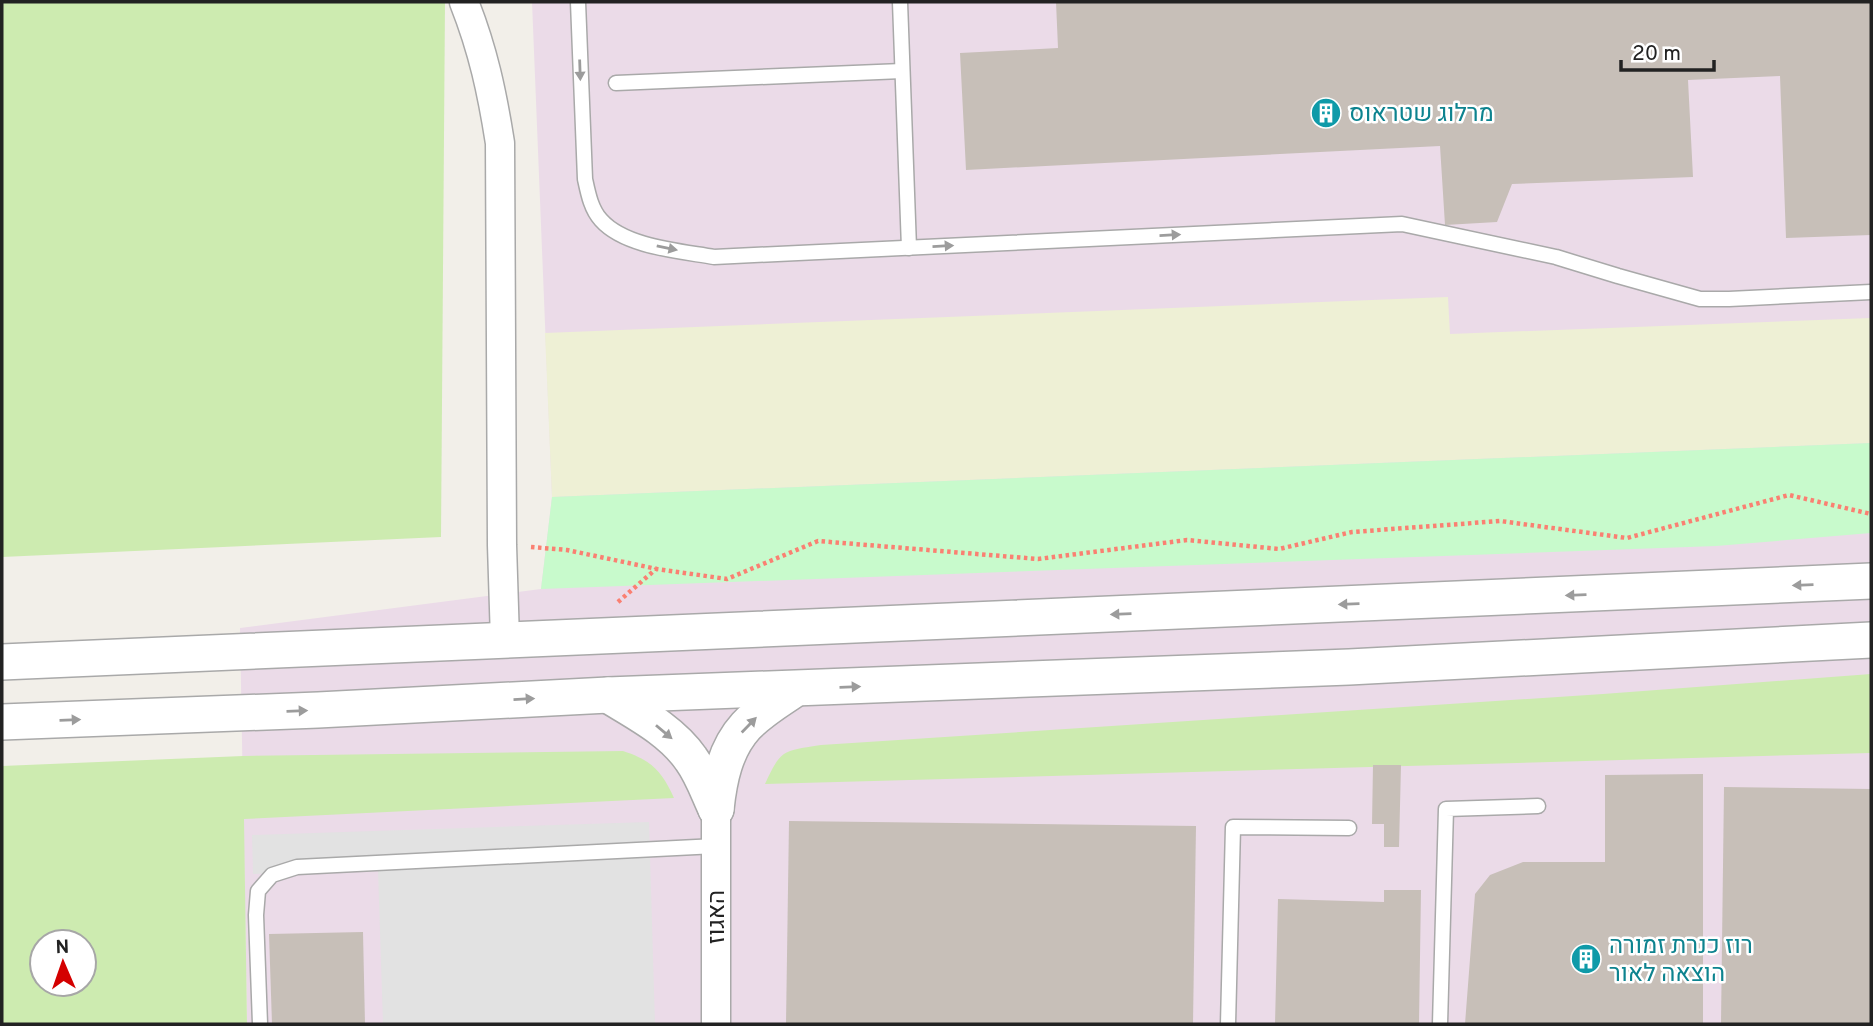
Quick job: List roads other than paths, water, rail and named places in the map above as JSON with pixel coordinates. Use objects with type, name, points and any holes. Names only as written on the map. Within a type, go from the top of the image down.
[{"type":"street","points":[[464,2],[491,85],[500,143],[505,640]]},
{"type":"street","points":[[2,662],[1871,581]]},
{"type":"street","points":[[2,722],[608,695],[1349,667],[1871,640]]},
{"type":"street","points":[[716,809],[719,779],[729,752],[745,727],[795,689]]},
{"type":"street","points":[[608,695],[672,738],[691,759],[716,809]]},
{"type":"street","name":"האגוז","points":[[716,809],[716,1024]]},
{"type":"lane","points":[[578,2],[585,179],[591,204],[601,220],[623,237],[663,248],[714,257],[1402,224],[1556,257],[1700,299],[1871,292]]},
{"type":"lane","points":[[900,2],[909,248]]},
{"type":"lane","points":[[616,83],[902,72]]},
{"type":"lane","points":[[1440,1024],[1446,809],[1538,806]]},
{"type":"lane","points":[[1228,1024],[1233,827],[1349,828]]},
{"type":"lane","points":[[260,1024],[256,915],[258,891],[272,875],[297,867],[716,846]]},
{"type":"place","name":"מרלוג שטראוס","points":[[1326,113]]},
{"type":"place","name":"רוז כנרת זמורה הוצאה לאור","points":[[1586,959]]}]
